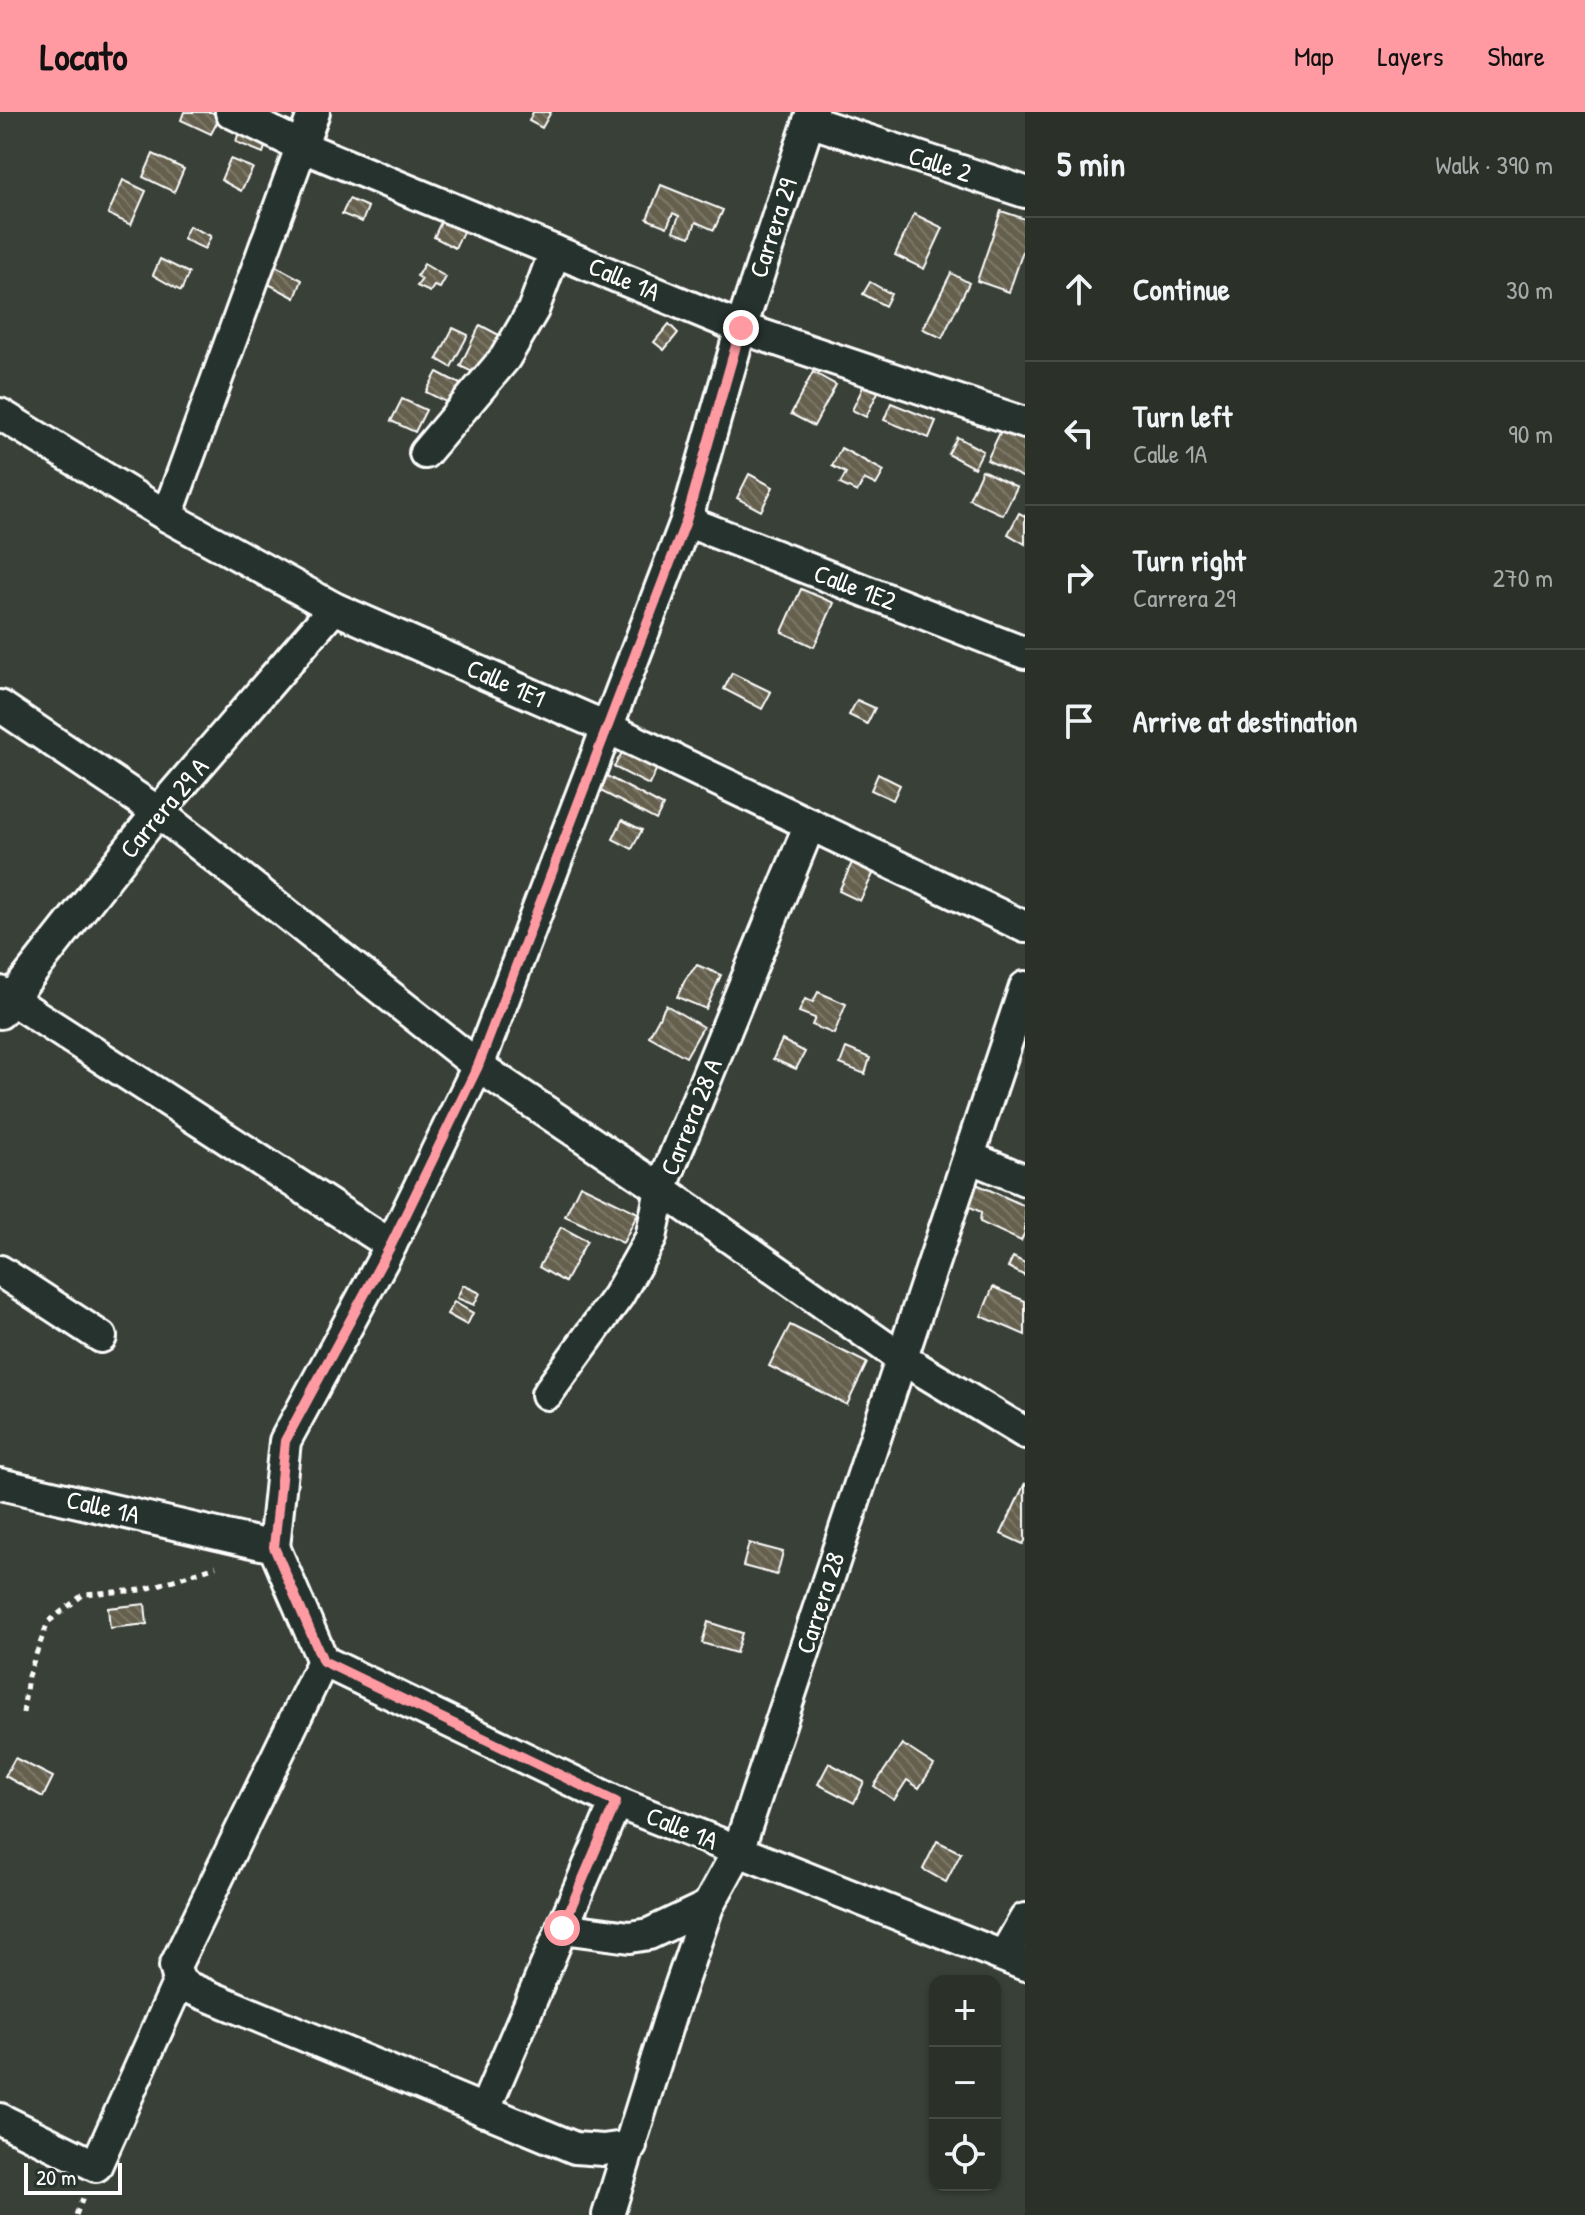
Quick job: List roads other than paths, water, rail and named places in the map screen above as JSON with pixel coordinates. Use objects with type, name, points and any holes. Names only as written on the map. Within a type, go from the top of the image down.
[{"type":"street","name":"Calle 1A","points":[[231,112],[303,147],[741,328],[1025,423]]},
{"type":"street","points":[[167,516],[314,112]]},
{"type":"street","name":"Calle 2","points":[[810,116],[1025,192]]},
{"type":"street","name":"Carrera 29","points":[[274,1547],[285,1441],[391,1245],[478,1066],[686,521],[741,328],[810,116]]},
{"type":"street","points":[[425,453],[505,358],[533,310],[555,251]]},
{"type":"street","name":"Calle 1E1","points":[[0,414],[167,516],[334,608],[608,728],[1025,927]]},
{"type":"street","name":"Calle 1E2","points":[[686,521],[1025,653]]},
{"type":"street","name":"Carrera 29 A","points":[[4,1001],[158,812],[334,608]]},
{"type":"street","points":[[0,706],[158,812],[478,1066],[661,1189],[901,1358],[1025,1433]]},
{"type":"street","name":"Carrera 28 A","points":[[547,1394],[618,1296],[651,1238],[661,1189],[810,824]]},
{"type":"street","name":"Carrera 28","points":[[608,2215],[708,1906],[738,1851],[1025,987]]},
{"type":"street","points":[[4,1001],[391,1245]]},
{"type":"street","points":[[969,1157],[1025,1180]]},
{"type":"street","points":[[0,1271],[101,1337]]},
{"type":"street","name":"Calle 1A","points":[[0,1484],[274,1547]]},
{"type":"street","points":[[274,1547],[323,1661],[175,1966],[179,1981],[187,1987],[575,2148],[603,2150],[631,2146]]},
{"type":"street","name":"Calle 1A","points":[[323,1661],[616,1802],[1014,1960]]},
{"type":"street","points":[[484,2111],[616,1802]]},
{"type":"street","points":[[562,1928],[630,1937],[649,1934],[708,1906]]},
{"type":"street","points":[[1014,1960],[1025,1919]]},
{"type":"street","points":[[0,2119],[96,2166],[179,1981]]}]
